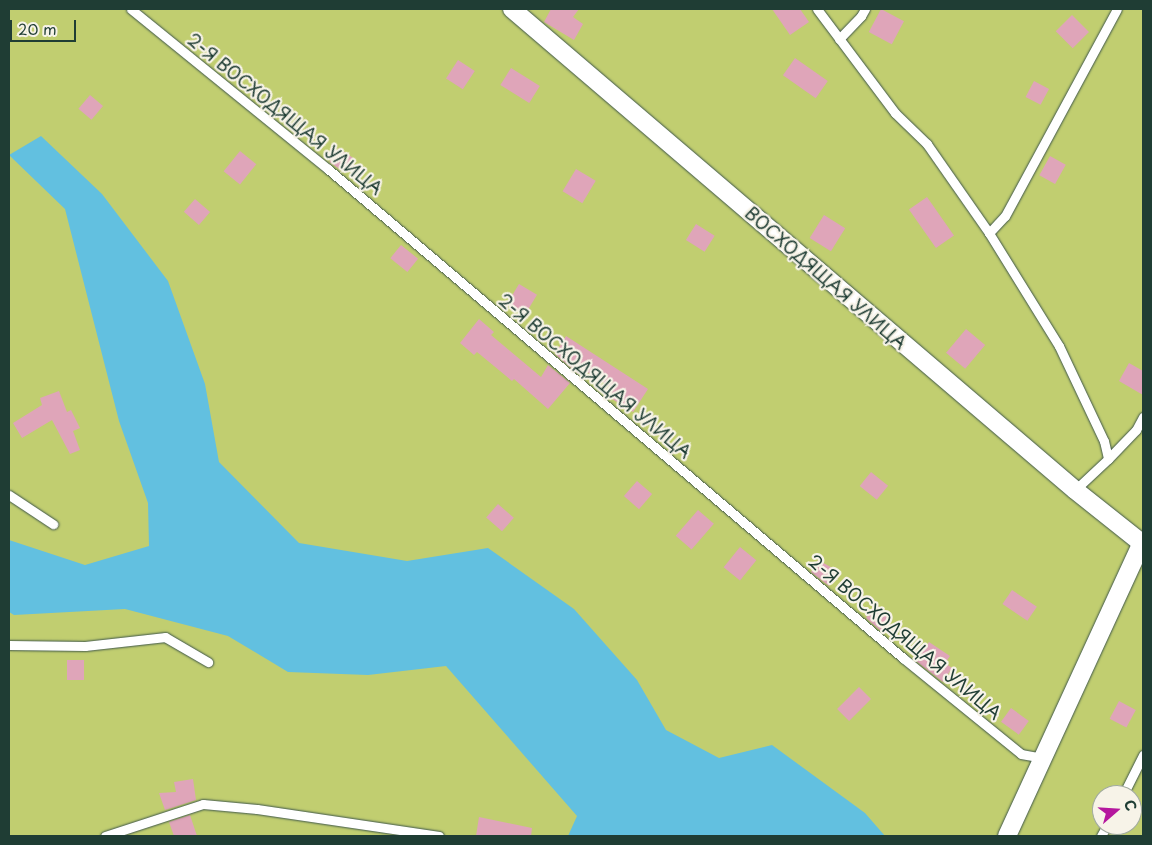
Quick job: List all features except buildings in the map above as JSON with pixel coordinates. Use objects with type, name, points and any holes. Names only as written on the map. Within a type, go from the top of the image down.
[{"type":"street","name":"ВОСХОДЯЩАЯ УЛИЦА","points":[[512,9],[1075,490],[1143,544]]},
{"type":"street","points":[[1007,836],[1143,544]]},
{"type":"lane","name":"2-Я ВОСХОДЯЩАЯ УЛИЦА","points":[[130,9],[328,169],[903,658],[1021,754],[1043,758]]},
{"type":"lane","points":[[817,9],[895,113],[927,144],[989,232],[1059,346],[1104,441],[1108,459]]},
{"type":"lane","points":[[839,39],[861,16],[865,9]]},
{"type":"lane","points":[[989,232],[1005,216],[1116,9]]},
{"type":"lane","points":[[1075,490],[1136,430],[1143,416]]},
{"type":"lane","points":[[9,495],[53,524]]},
{"type":"lane","points":[[9,644],[85,646],[165,636],[208,662]]},
{"type":"lane","points":[[1128,785],[1143,755]]},
{"type":"lane","points":[[105,836],[203,804],[257,809],[439,836]]},
{"type":"green space","points":[[9,9],[1143,9],[1143,836],[9,836]]},
{"type":"water","points":[[41,136],[102,194],[168,281],[205,384],[219,462],[299,543],[407,561],[488,548],[574,609],[637,680],[666,730],[719,758],[772,745],[865,813],[885,836],[568,836],[577,816],[446,666],[368,675],[288,672],[228,636],[125,609],[14,615],[9,612],[9,540],[85,565],[149,546],[148,503],[119,421],[65,209],[9,155]]}]
